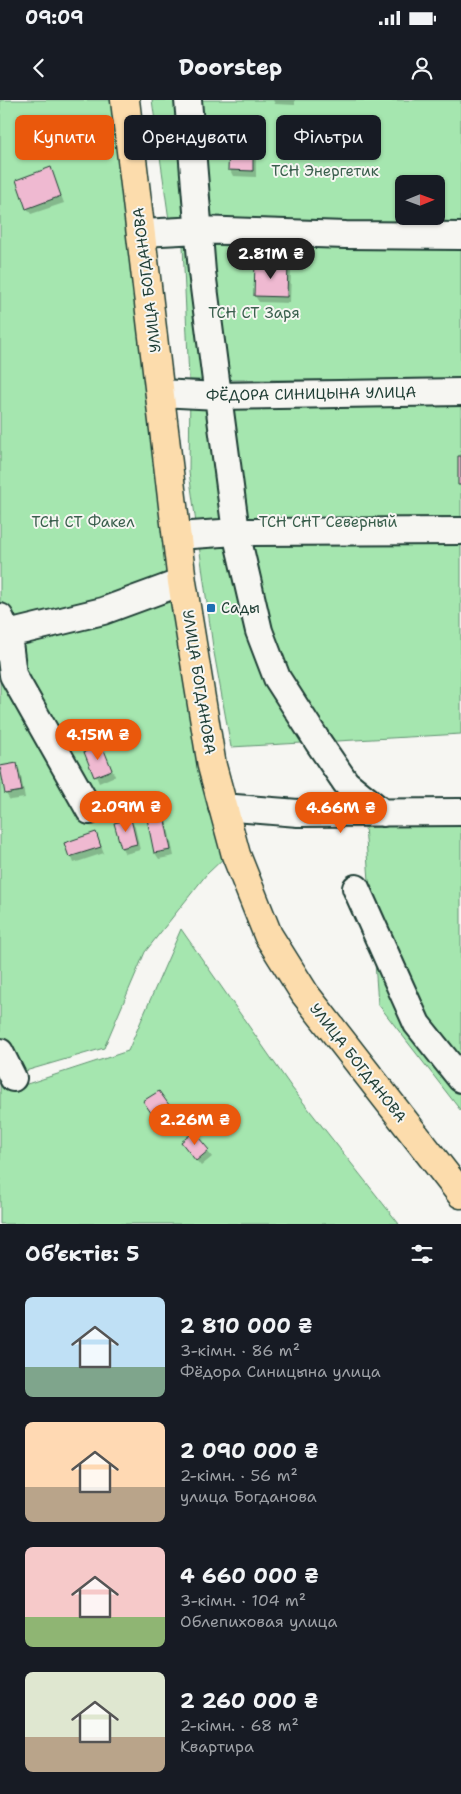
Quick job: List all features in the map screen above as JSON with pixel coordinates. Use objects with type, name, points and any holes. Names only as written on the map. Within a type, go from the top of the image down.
[{"type":"main road","name":"УЛИЦА БОГДАНОВА","points":[[125,100],[182,582],[212,766],[236,855],[268,935],[305,994],[461,1194]]},
{"type":"street","points":[[188,100],[202,272],[236,532],[259,631],[276,678],[346,783],[383,813]]},
{"type":"street","points":[[142,233],[199,230],[346,235],[461,236]]},
{"type":"street","name":"ФЁДОРА СИНИЦЫНА УЛИЦА","points":[[160,393],[218,396],[461,392]]},
{"type":"street","points":[[177,536],[236,532],[461,531]]},
{"type":"street","points":[[90,811],[13,675],[4,625],[103,612],[182,582]]},
{"type":"street","points":[[222,807],[298,813],[461,812]]},
{"type":"street","points":[[356,888],[417,1024],[461,1079]]},
{"type":"street","points":[[0,1052],[13,1078]]},
{"type":"green space","name":"ТСН СТ Факел","points":[[0,100],[116,100],[178,589],[228,854],[206,875],[145,952],[104,1048],[15,1074],[0,1046],[0,608],[10,625],[0,602]]},
{"type":"green space","name":"ТСН Энергетик","points":[[152,100],[461,100],[461,244],[169,220],[160,160],[266,160],[266,115],[154,115]]},
{"type":"green space","name":"ТСН СТ Заря","points":[[183,245],[461,249],[461,380],[189,380]]},
{"type":"green space","name":"ТСН СНТ Северный","points":[[190,387],[461,391],[461,734],[231,747],[213,647],[189,472]]},
{"type":"green space","points":[[461,825],[461,1111],[378,1004],[365,826]]},
{"type":"green space","points":[[181,929],[292,1088],[399,1224],[0,1224],[0,1071],[21,1086],[128,1051]]},
{"type":"building","points":[[228,160],[253,160],[253,171],[228,170]]},
{"type":"building","points":[[51,167],[61,196],[26,209],[16,180]]},
{"type":"building","points":[[255,262],[288,263],[287,297],[254,296]]},
{"type":"building","points":[[458,456],[461,456],[461,485],[458,485]]},
{"type":"building","points":[[102,745],[112,770],[94,777],[84,752]]},
{"type":"building","points":[[17,763],[22,791],[5,794],[0,766]]},
{"type":"building","points":[[162,806],[171,850],[154,853],[145,809]]},
{"type":"building","points":[[131,819],[137,844],[121,848],[114,823]]},
{"type":"building","points":[[96,832],[101,847],[69,857],[64,843]]},
{"type":"building","points":[[159,1091],[172,1109],[156,1120],[143,1101]]},
{"type":"building","points":[[194,1132],[209,1150],[196,1161],[181,1142]]},
{"type":"place","name":"Сады","points":[[211,608]]}]
